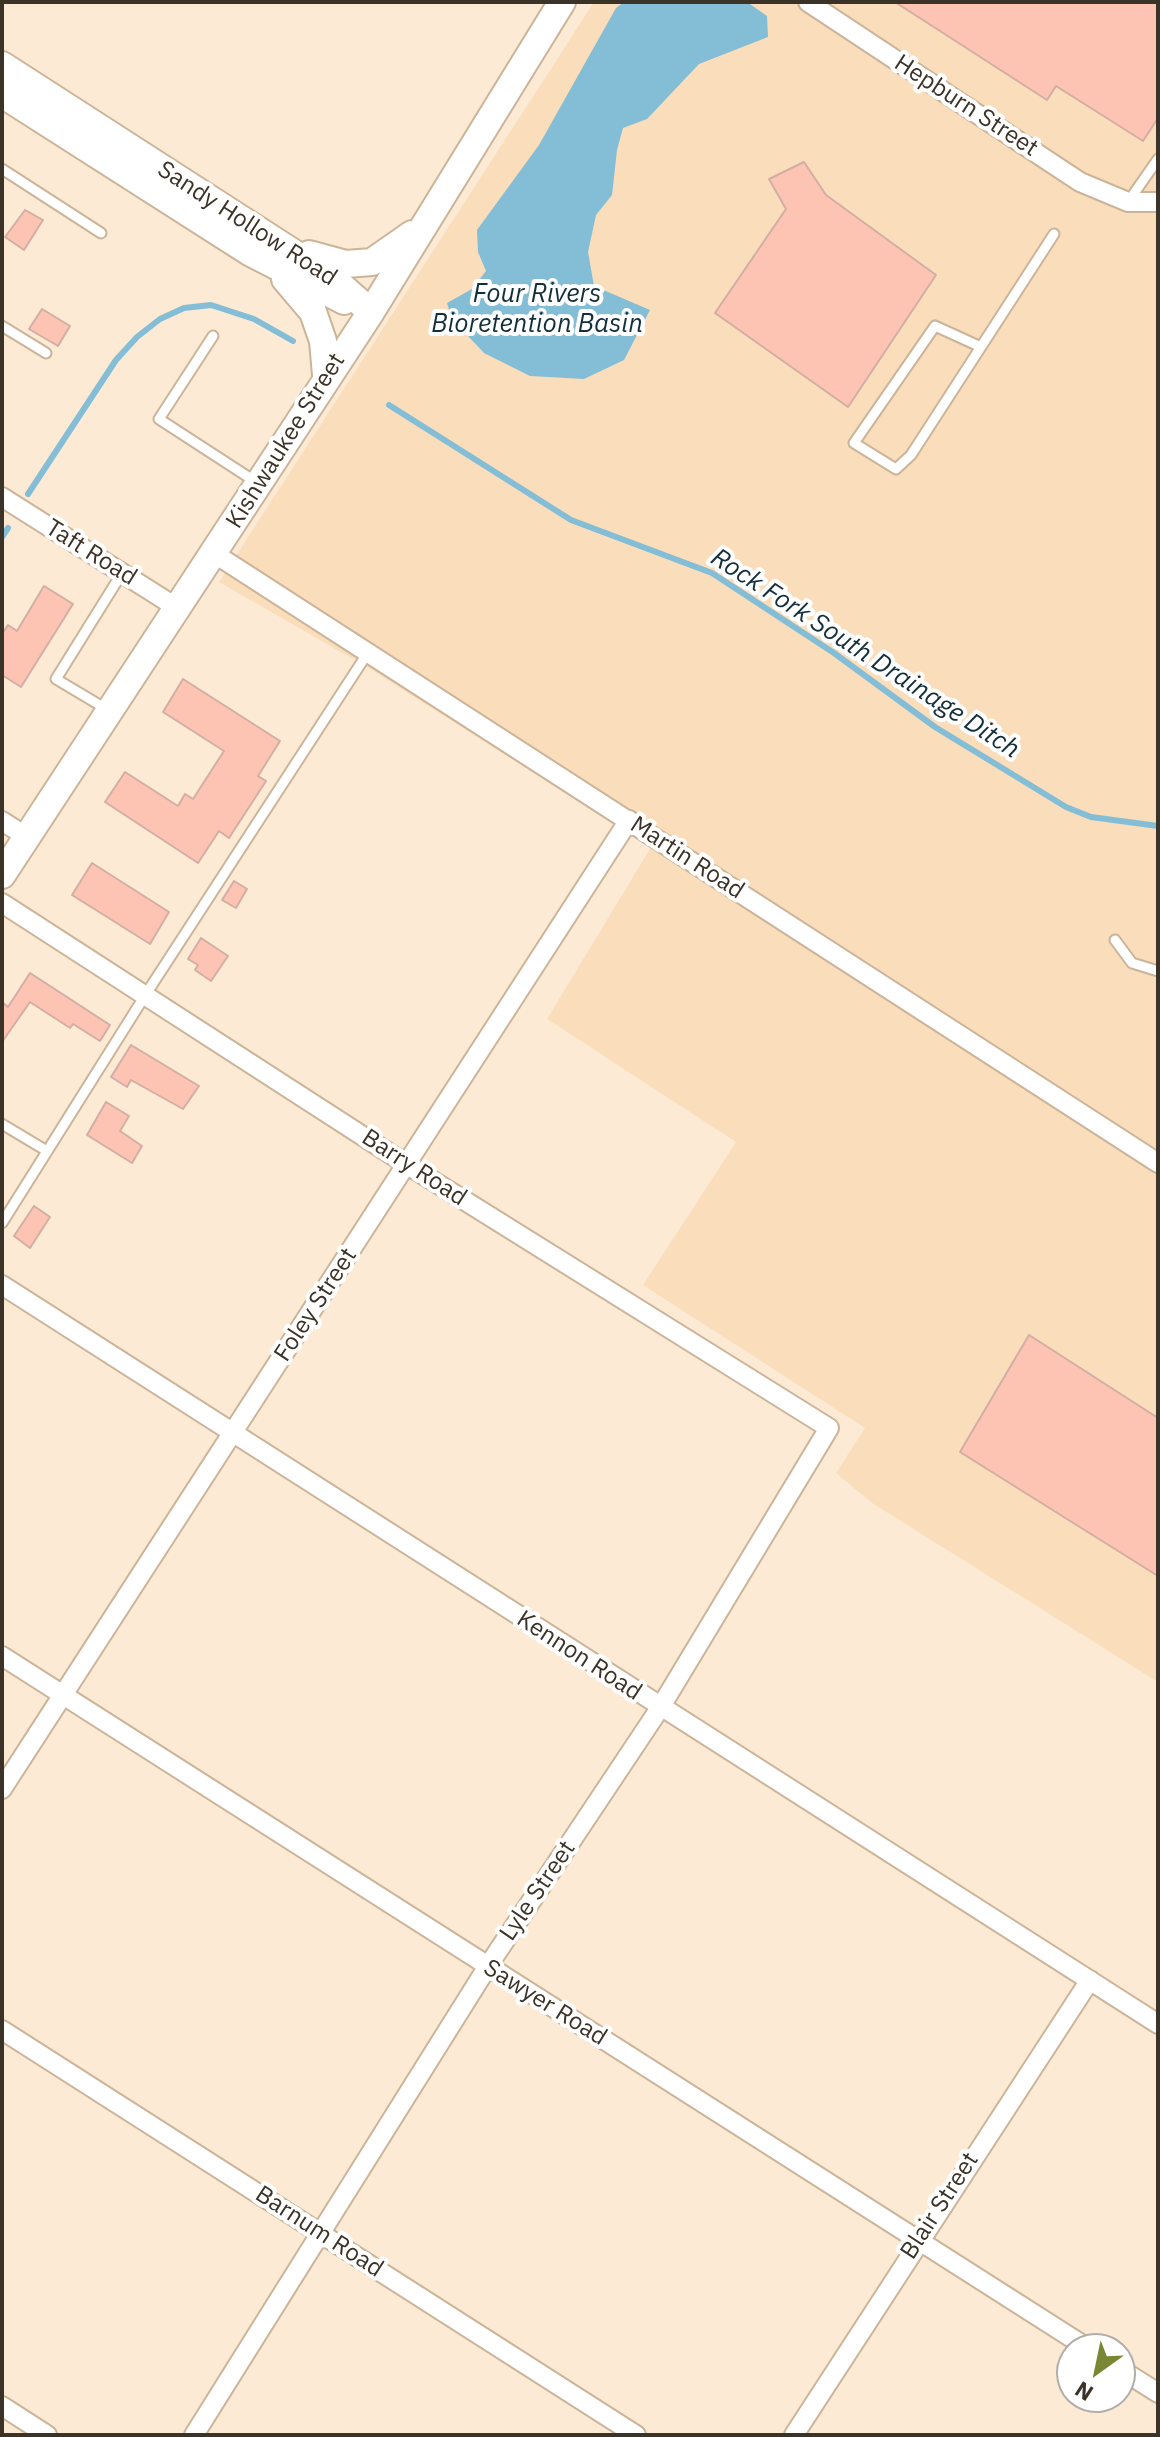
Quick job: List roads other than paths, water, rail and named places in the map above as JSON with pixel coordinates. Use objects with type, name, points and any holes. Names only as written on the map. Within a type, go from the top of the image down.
[{"type":"street","name":"Kishwaukee Street","points":[[2,875],[215,554],[326,375],[371,312],[562,2]]},
{"type":"street","name":"Hepburn Street","points":[[808,2],[1080,182],[1128,202]]},
{"type":"street","name":"Sandy Hollow Road","points":[[2,65],[331,277],[371,312]]},
{"type":"street","name":"Sandy Hollow Road","points":[[2,94],[251,253],[324,292],[371,312]]},
{"type":"street","points":[[1128,202],[1158,202]]},
{"type":"street","points":[[278,243],[346,264],[372,262],[427,221]]},
{"type":"street","points":[[251,253],[291,284],[313,312],[323,341],[326,375]]},
{"type":"street","name":"Taft Road","points":[[2,497],[179,609]]},
{"type":"street","name":"Martin Road","points":[[215,554],[1158,1163]]},
{"type":"street","name":"Foley Street","points":[[2,1789],[629,820]]},
{"type":"street","points":[[2,821],[27,837]]},
{"type":"street","name":"Barry Road","points":[[2,903],[406,1164],[829,1428]]},
{"type":"street","name":"Kennon Road","points":[[2,1285],[1158,2024]]},
{"type":"street","name":"Lyle Street","points":[[194,2435],[488,1966],[660,1708],[829,1428]]},
{"type":"street","name":"Sawyer Road","points":[[2,1656],[1064,2333]]},
{"type":"street","name":"Blair Street","points":[[794,2435],[1090,1980]]},
{"type":"street","name":"Barnum Road","points":[[2,2030],[636,2435]]},
{"type":"street","points":[[1136,2379],[1158,2393]]},
{"type":"street","points":[[2,2406],[47,2435]]},
{"type":"lane","points":[[1128,202],[1158,159]]},
{"type":"lane","points":[[2,169],[101,233]]},
{"type":"lane","points":[[981,347],[935,326],[854,443],[896,469],[911,455],[981,347],[1054,234]]},
{"type":"lane","points":[[2,326],[46,353]]},
{"type":"lane","points":[[213,336],[159,419],[259,484]]},
{"type":"lane","points":[[110,712],[56,679],[122,572]]},
{"type":"lane","points":[[2,1223],[146,994],[367,654]]},
{"type":"lane","points":[[1115,940],[1132,963],[1158,971]]},
{"type":"lane","points":[[2,1124],[47,1151]]},
{"type":"water","name":"Four Rivers Bioretention Basin","points":[[624,2],[747,2],[767,16],[768,37],[699,64],[647,119],[623,128],[612,195],[596,215],[588,252],[594,286],[650,310],[624,360],[584,379],[530,376],[484,353],[452,319],[447,303],[472,289],[486,271],[478,252],[477,230],[539,145],[616,8]]},
{"type":"waterway","name":"Rock Fork South Drainage Ditch","points":[[28,494],[116,360],[137,337],[160,319],[184,308],[211,305],[254,319],[293,341]]},
{"type":"waterway","name":"Rock Fork South Drainage Ditch","points":[[389,405],[571,520],[712,573],[834,653],[935,727],[1066,807],[1091,817],[1158,826]]},
{"type":"waterway","name":"Rock Fork South Drainage Ditch","points":[[2,537],[8,528]]}]
